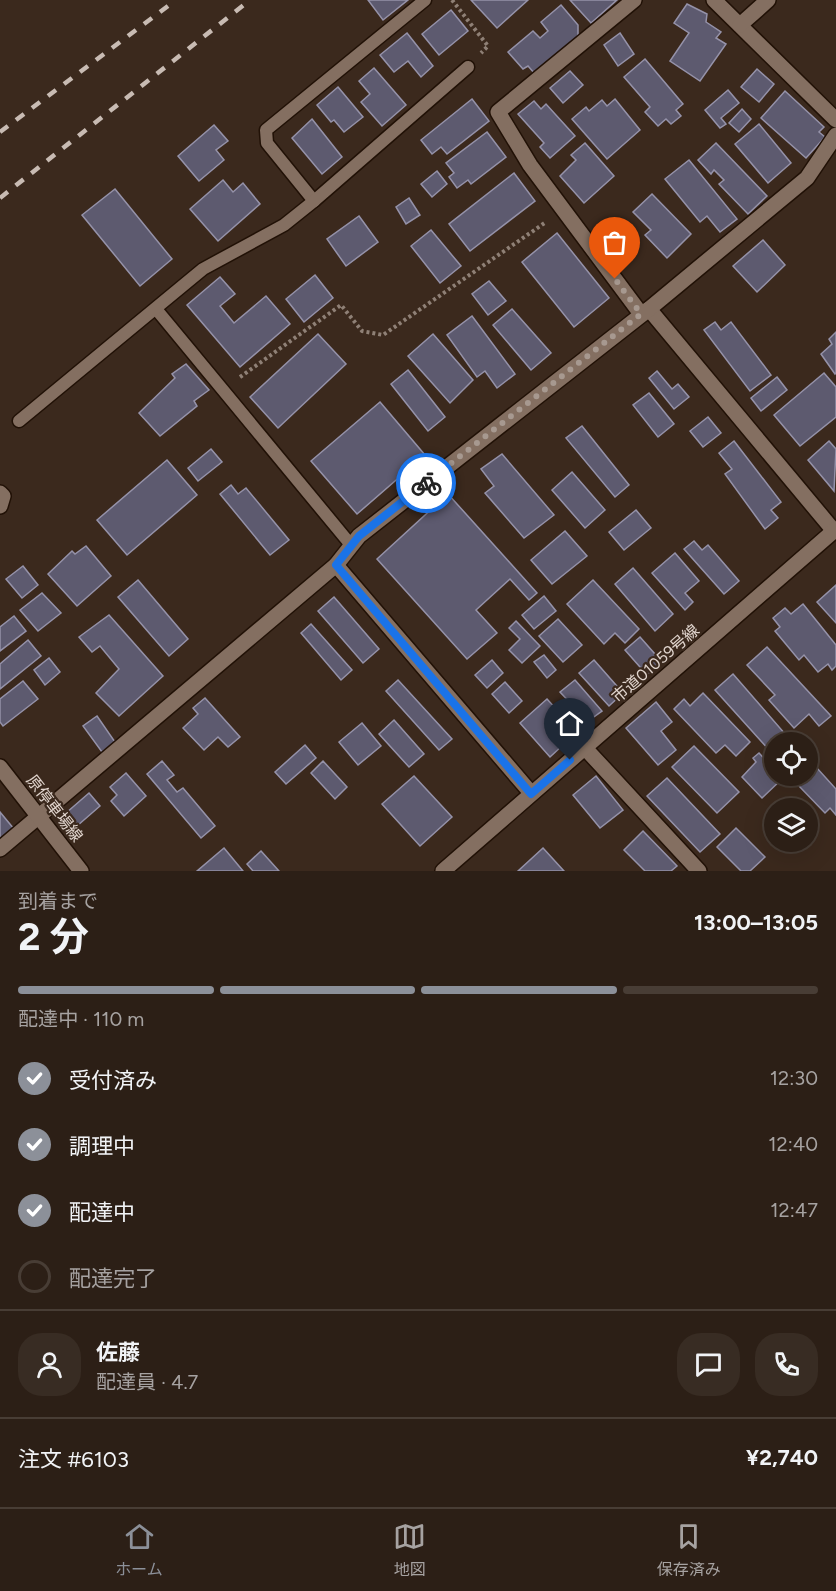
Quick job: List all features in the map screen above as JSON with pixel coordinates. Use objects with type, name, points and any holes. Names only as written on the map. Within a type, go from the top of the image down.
[{"type":"street","points":[[634,0],[498,112],[530,165],[645,311],[835,530]]},
{"type":"street","points":[[714,0],[836,120]]},
{"type":"street","points":[[740,25],[768,0]]},
{"type":"street","points":[[0,849],[336,565],[351,545],[645,311],[807,178],[836,135]]},
{"type":"street","points":[[0,493],[3,496],[0,506]]},
{"type":"street","name":"市道01059号線","points":[[443,871],[835,530]]},
{"type":"street","points":[[336,565],[531,794]]},
{"type":"street","points":[[585,748],[699,871]]},
{"type":"street","name":"原停車場線","points":[[0,767],[81,871]]},
{"type":"lane","points":[[314,201],[267,143],[266,130],[425,0]]},
{"type":"lane","points":[[19,421],[203,269],[284,225],[468,67]]},
{"type":"lane","points":[[156,309],[351,545]]},
{"type":"path","points":[[221,390],[341,305],[362,331],[383,335],[564,210]]},
{"type":"building","points":[[368,0],[408,0],[383,20]]},
{"type":"building","points":[[471,0],[528,0],[497,28]]},
{"type":"building","points":[[570,0],[617,0],[591,23]]},
{"type":"building","points":[[687,4],[707,14],[706,22],[721,32],[716,38],[726,44],[700,81],[670,61],[689,33],[674,23]]},
{"type":"building","points":[[561,5],[578,25],[578,36],[535,74],[528,66],[523,69],[508,52],[533,31],[540,38],[548,31],[541,22]]},
{"type":"building","points":[[451,10],[468,31],[439,55],[422,34]]},
{"type":"building","points":[[407,33],[433,66],[421,77],[408,61],[394,72],[380,55]]},
{"type":"building","points":[[620,33],[634,54],[618,66],[604,45]]},
{"type":"building","points":[[645,59],[683,104],[676,110],[681,116],[671,124],[666,119],[658,126],[645,112],[650,107],[624,77]]},
{"type":"building","points":[[374,68],[406,105],[382,126],[361,102],[370,94],[359,81]]},
{"type":"building","points":[[757,69],[774,84],[759,102],[741,87]]},
{"type":"building","points":[[570,71],[583,85],[563,103],[550,88]]},
{"type":"building","points":[[338,87],[363,117],[344,132],[334,120],[331,122],[317,105]]},
{"type":"building","points":[[728,90],[739,103],[721,118],[726,124],[720,128],[705,110]]},
{"type":"building","points":[[785,91],[824,127],[819,132],[825,137],[806,158],[761,118]]},
{"type":"building","points":[[472,99],[489,121],[447,154],[441,147],[432,154],[421,140]]},
{"type":"building","points":[[615,99],[640,130],[607,159],[572,119],[586,107],[589,111],[602,100],[607,106]]},
{"type":"building","points":[[534,101],[541,109],[546,104],[575,136],[550,158],[540,147],[544,143],[518,114]]},
{"type":"building","points":[[742,109],[751,119],[739,132],[729,123]]},
{"type":"building","points":[[312,119],[342,157],[322,174],[292,138]]},
{"type":"building","points":[[759,124],[791,163],[768,183],[735,144]]},
{"type":"building","points":[[214,125],[228,141],[216,150],[224,160],[199,181],[178,156]]},
{"type":"building","points":[[487,132],[506,157],[471,184],[468,180],[457,188],[449,177],[454,173],[446,163]]},
{"type":"building","points":[[585,143],[614,176],[584,203],[560,176],[576,160],[571,155]]},
{"type":"building","points":[[716,143],[767,196],[748,214],[719,184],[724,180],[714,170],[711,174],[698,160]]},
{"type":"building","points":[[689,160],[737,219],[720,232],[707,216],[700,222],[665,179]]},
{"type":"building","points":[[437,171],[447,184],[432,197],[421,184]]},
{"type":"building","points":[[514,173],[535,201],[470,251],[449,224]]},
{"type":"building","points":[[223,180],[233,192],[243,183],[260,204],[218,241],[190,209]]},
{"type":"building","points":[[115,189],[172,259],[140,286],[82,215]]},
{"type":"building","points":[[652,194],[691,234],[667,258],[645,235],[651,230],[633,212]]},
{"type":"building","points":[[409,198],[420,215],[406,224],[396,207]]},
{"type":"building","points":[[359,216],[378,242],[346,266],[327,239]]},
{"type":"building","points":[[431,230],[461,266],[440,283],[411,246]]},
{"type":"building","points":[[557,233],[609,298],[574,327],[522,262]]},
{"type":"building","points":[[763,240],[785,265],[757,292],[733,266]]},
{"type":"building","points":[[315,275],[333,298],[304,322],[286,299]]},
{"type":"building","points":[[220,277],[235,294],[220,306],[234,323],[266,296],[290,324],[240,367],[187,305]]},
{"type":"building","points":[[489,281],[506,301],[488,315],[472,294]]},
{"type":"building","points":[[512,309],[551,353],[531,370],[493,325]]},
{"type":"building","points":[[472,316],[515,374],[497,388],[485,371],[477,377],[447,335]]},
{"type":"building","points":[[715,322],[721,330],[731,322],[771,375],[750,391],[704,330]]},
{"type":"building","points":[[836,332],[835,374],[821,354],[832,344],[829,339]]},
{"type":"building","points":[[318,334],[346,364],[278,428],[250,397]]},
{"type":"building","points":[[433,334],[473,380],[450,403],[408,356]]},
{"type":"building","points":[[186,364],[209,390],[194,401],[197,406],[160,436],[139,413],[175,378],[172,374]]},
{"type":"building","points":[[408,370],[445,417],[428,431],[391,384]]},
{"type":"building","points":[[657,371],[672,389],[678,384],[689,397],[674,409],[649,378]]},
{"type":"building","points":[[824,373],[836,387],[836,417],[800,446],[774,415]]},
{"type":"building","points":[[777,377],[787,390],[761,411],[751,398]]},
{"type":"building","points":[[649,393],[674,424],[658,437],[633,405]]},
{"type":"building","points":[[380,402],[425,455],[357,514],[311,461]]},
{"type":"building","points":[[708,417],[721,433],[703,447],[690,431]]},
{"type":"building","points":[[582,426],[629,485],[615,497],[566,438]]},
{"type":"building","points":[[734,441],[781,502],[771,510],[778,518],[765,529],[725,474],[732,469],[719,453]]},
{"type":"building","points":[[829,441],[836,449],[834,491],[808,460]]},
{"type":"building","points":[[211,449],[222,462],[198,481],[188,468]]},
{"type":"building","points":[[502,454],[554,515],[524,538],[485,493],[494,486],[481,469]]},
{"type":"building","points":[[167,460],[197,495],[127,555],[97,520]]},
{"type":"building","points":[[572,472],[605,510],[585,528],[552,490]]},
{"type":"building","points":[[231,485],[238,494],[246,488],[289,540],[270,555],[220,494]]},
{"type":"building","points":[[448,494],[537,593],[529,600],[510,579],[476,610],[497,633],[467,659],[377,559]]},
{"type":"building","points":[[636,510],[651,528],[624,550],[609,532]]},
{"type":"building","points":[[565,531],[587,556],[552,584],[531,560]]},
{"type":"building","points":[[694,541],[702,550],[708,545],[739,581],[724,594],[684,549]]},
{"type":"building","points":[[86,546],[111,576],[77,606],[48,574],[72,551],[75,554]]},
{"type":"building","points":[[675,553],[699,581],[685,593],[693,602],[685,610],[652,573]]},
{"type":"building","points":[[23,566],[38,585],[22,598],[6,579]]},
{"type":"building","points":[[633,568],[673,614],[655,631],[615,584]]},
{"type":"building","points":[[138,580],[188,639],[169,656],[118,597]]},
{"type":"building","points":[[593,580],[639,629],[625,643],[615,633],[604,644],[567,604]]},
{"type":"building","points":[[836,585],[836,623],[817,602]]},
{"type":"building","points":[[42,593],[61,613],[38,631],[20,610]]},
{"type":"building","points":[[544,596],[556,611],[534,629],[522,615]]},
{"type":"building","points":[[334,597],[379,649],[363,663],[318,611]]},
{"type":"building","points":[[803,604],[836,645],[836,666],[832,670],[828,664],[818,672],[804,655],[799,660],[775,631],[780,627],[773,618],[785,608],[791,614]]},
{"type":"building","points":[[109,615],[163,676],[119,716],[96,693],[119,669],[100,646],[92,652],[79,637]]},
{"type":"building","points":[[14,616],[26,631],[0,651],[0,627]]},
{"type":"building","points":[[558,619],[582,645],[563,662],[539,636]]},
{"type":"building","points":[[516,621],[540,646],[522,663],[509,650],[520,639],[509,628]]},
{"type":"building","points":[[311,624],[352,670],[341,680],[301,633]]},
{"type":"building","points":[[640,637],[662,662],[647,675],[625,650]]},
{"type":"building","points":[[28,640],[41,656],[0,689],[0,664]]},
{"type":"building","points":[[767,647],[831,716],[819,726],[809,714],[794,728],[769,700],[775,695],[747,665]]},
{"type":"building","points":[[544,655],[556,670],[547,678],[534,662]]},
{"type":"building","points":[[49,658],[60,672],[45,685],[34,670]]},
{"type":"building","points":[[492,660],[503,673],[487,688],[475,675]]},
{"type":"building","points":[[594,660],[623,693],[609,706],[579,673]]},
{"type":"building","points":[[733,674],[783,732],[764,732],[764,744],[715,690]]},
{"type":"building","points":[[398,680],[452,739],[439,750],[386,691]]},
{"type":"building","points":[[575,680],[602,711],[584,724],[574,713],[577,710],[560,692]]},
{"type":"building","points":[[23,681],[38,699],[3,726],[0,722],[0,699]]},
{"type":"building","points":[[505,682],[522,701],[509,713],[492,694]]},
{"type":"building","points":[[703,693],[750,742],[736,756],[725,745],[716,753],[674,709],[684,699],[690,706]]},
{"type":"building","points":[[205,698],[240,737],[228,747],[218,737],[204,750],[183,728],[198,714],[193,708]]},
{"type":"building","points":[[547,699],[577,732],[550,757],[520,723]]},
{"type":"building","points":[[656,702],[672,722],[661,731],[676,750],[658,765],[626,728]]},
{"type":"building","points":[[97,716],[115,742],[102,752],[83,726]]},
{"type":"building","points":[[394,720],[424,754],[409,767],[379,734]]},
{"type":"building","points":[[362,723],[381,746],[358,765],[339,742]]},
{"type":"building","points":[[305,745],[316,758],[286,784],[275,772]]},
{"type":"building","points":[[694,746],[739,792],[717,813],[672,767]]},
{"type":"building","points":[[759,753],[764,758],[764,786],[775,786],[762,798],[742,777],[756,762],[753,758]]},
{"type":"building","points":[[162,761],[174,775],[167,780],[177,792],[183,788],[215,826],[201,838],[147,774]]},
{"type":"building","points":[[323,761],[347,787],[335,799],[311,773]]},
{"type":"building","points":[[818,769],[836,789],[836,815],[830,808],[825,813],[818,806],[818,798],[811,798],[799,786],[818,786]]},
{"type":"building","points":[[126,773],[146,796],[124,816],[111,801],[117,795],[110,787]]},
{"type":"building","points":[[414,776],[452,817],[420,846],[382,804]]},
{"type":"building","points":[[596,776],[623,810],[600,828],[573,795]]},
{"type":"building","points":[[667,778],[720,834],[700,852],[647,796]]},
{"type":"building","points":[[89,793],[100,806],[77,826],[66,813]]},
{"type":"building","points":[[0,812],[14,829],[0,842]]},
{"type":"building","points":[[736,828],[765,857],[750,871],[741,871],[717,847]]},
{"type":"building","points":[[643,831],[677,866],[671,871],[645,871],[624,850]]},
{"type":"building","points":[[224,848],[243,871],[197,871]]},
{"type":"building","points":[[543,848],[564,871],[518,871]]},
{"type":"building","points":[[261,851],[279,871],[253,871],[247,864]]},
{"type":"railway","points":[[0,132],[176,0]]},
{"type":"railway","points":[[0,198],[250,0]]},
{"type":"way so far","points":[[426,483],[641,314],[615,279]]},
{"type":"route","points":[[426,483],[359,536],[336,565],[531,794],[570,760]]}]
